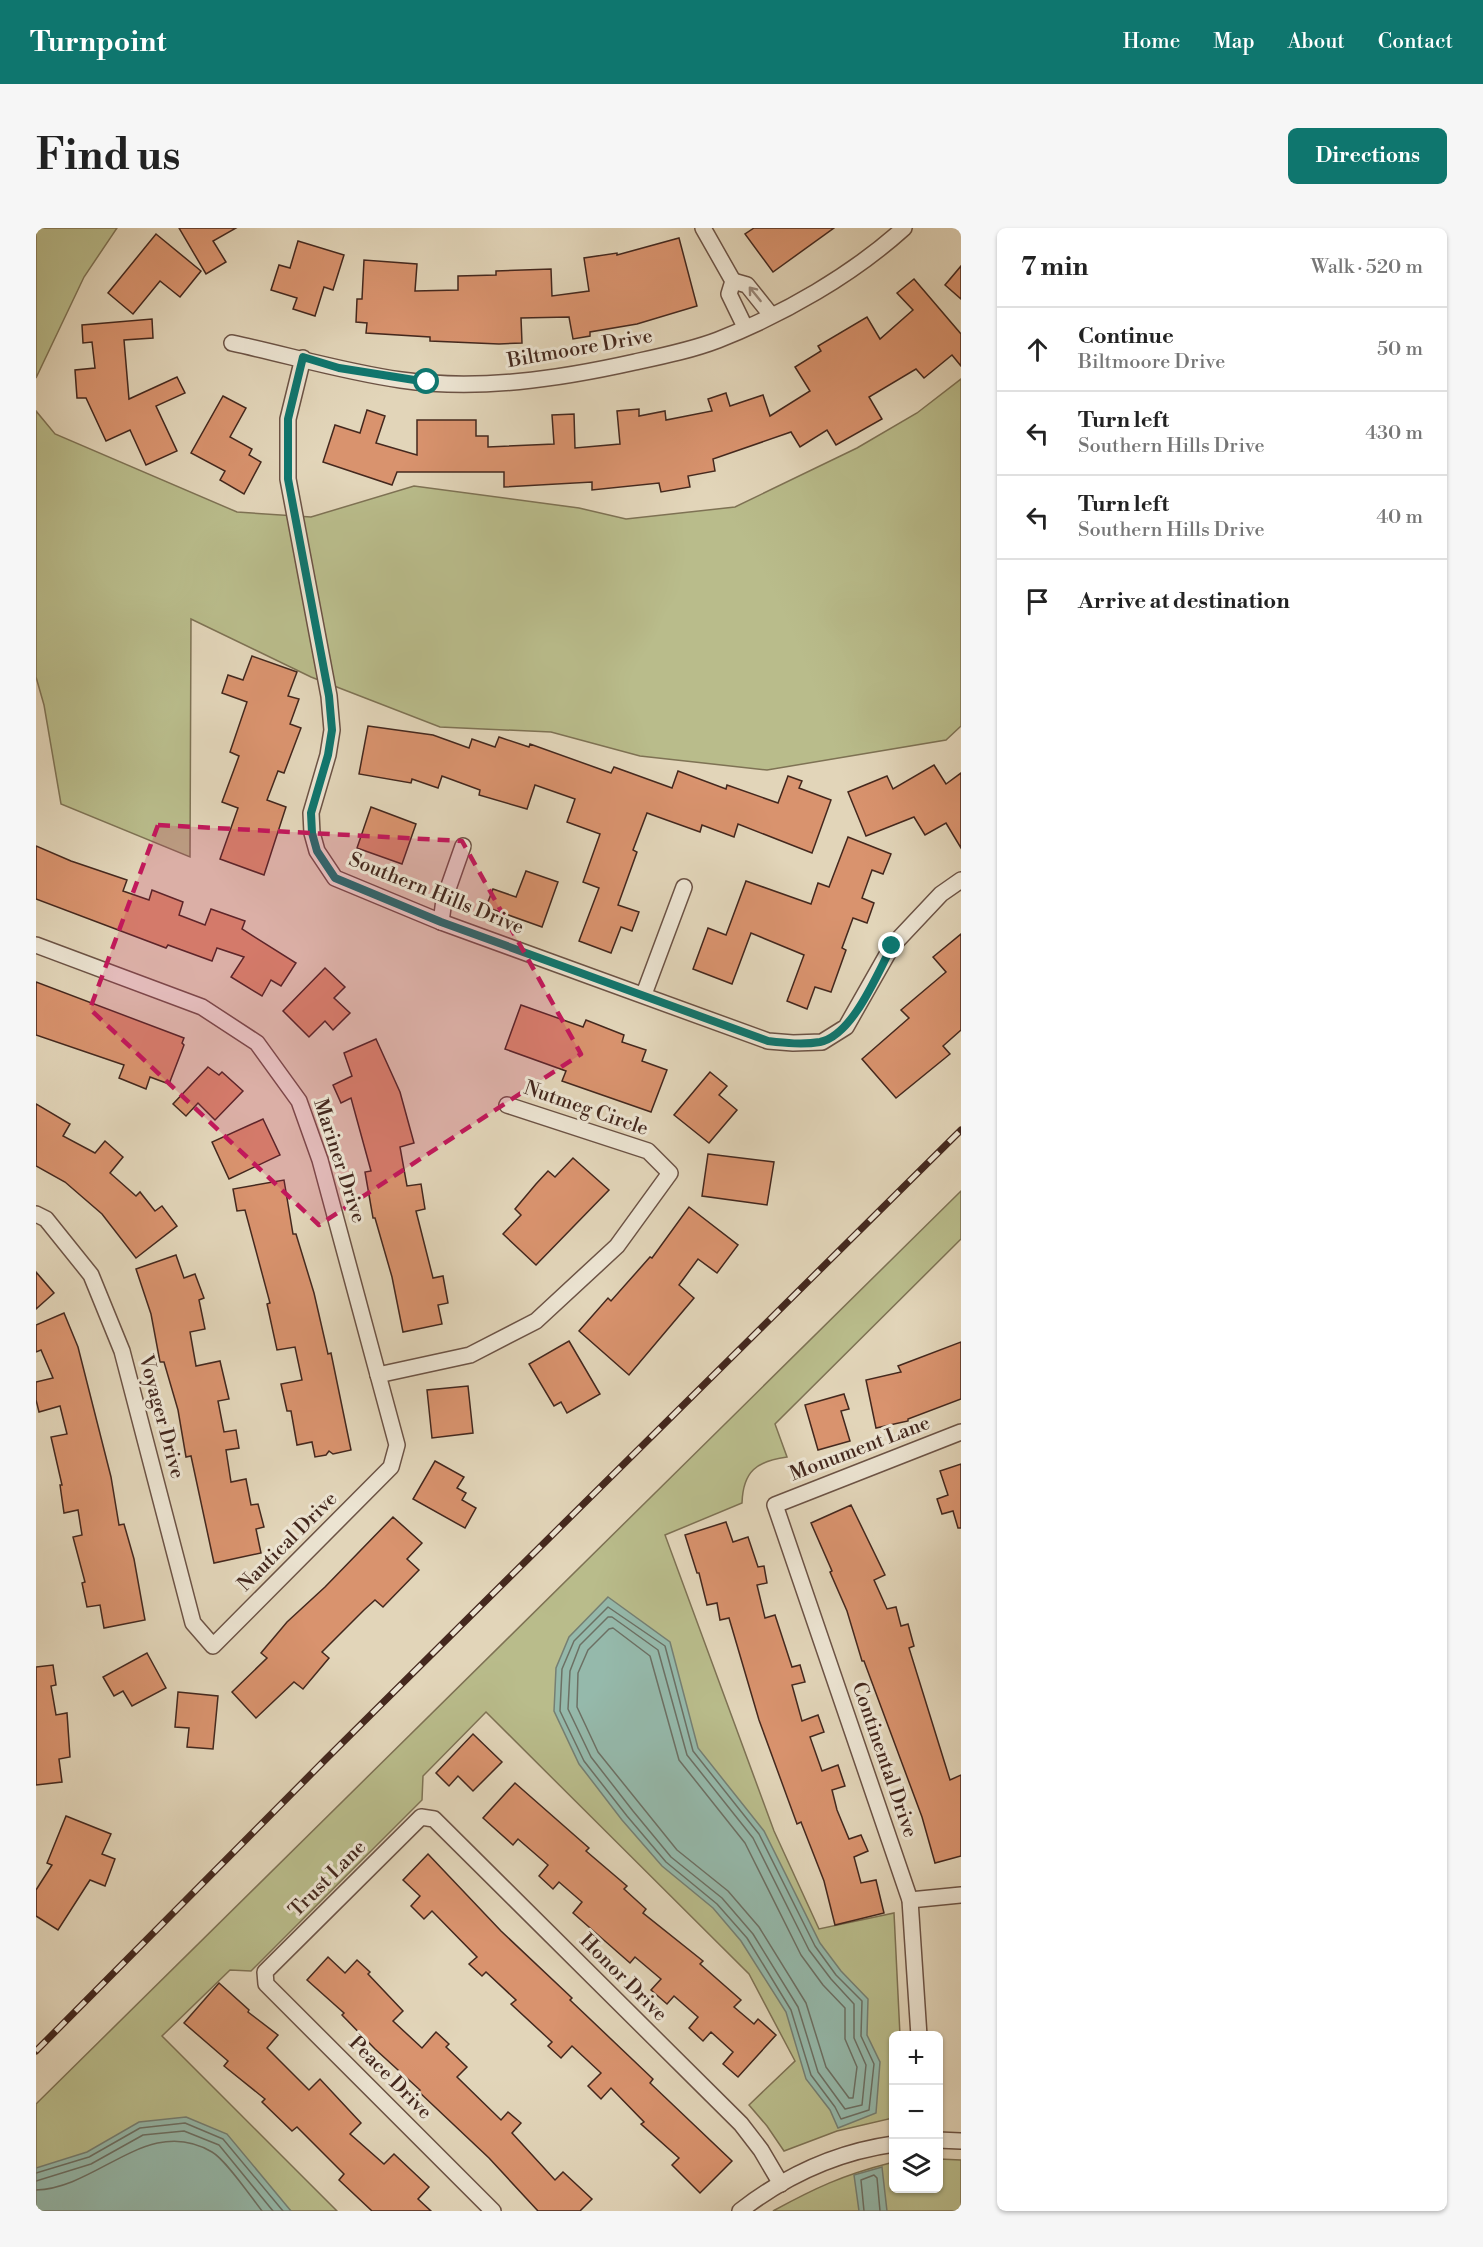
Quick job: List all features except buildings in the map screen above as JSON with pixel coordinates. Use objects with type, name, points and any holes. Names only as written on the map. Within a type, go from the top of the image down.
[{"type":"street","points":[[703,228],[733,281],[747,285],[771,315]]},
{"type":"street","name":"Biltmoore Drive","points":[[232,343],[401,380],[515,383],[672,354],[718,340],[771,315],[844,273],[904,228]]},
{"type":"street","points":[[733,281],[729,294],[745,327]]},
{"type":"street","name":"Southern Hills Drive","points":[[303,357],[288,419],[288,479],[329,696],[332,730],[328,755],[311,813],[312,833],[317,851],[335,878],[441,922],[768,1041],[794,1043],[822,1042],[846,1027],[892,946],[914,919],[941,894],[961,880]]},
{"type":"street","points":[[441,922],[444,900],[463,846]]},
{"type":"street","points":[[644,994],[684,887]]},
{"type":"street","name":"Mariner Drive","points":[[36,945],[202,1006],[257,1043],[299,1101],[320,1160],[397,1445],[391,1467]]},
{"type":"street","name":"Nutmeg Circle","points":[[378,1375],[470,1355],[536,1322],[617,1246],[670,1173],[648,1151],[507,1105]]},
{"type":"street","name":"Voyager Drive","points":[[36,1214],[46,1219],[91,1275],[117,1340],[194,1623],[213,1646]]},
{"type":"street","name":"Monument Lane","points":[[775,1505],[961,1432]]},
{"type":"street","name":"Nautical Drive","points":[[213,1646],[391,1467]]},
{"type":"street","name":"Continental Drive","points":[[775,1505],[910,1900],[919,2031]]},
{"type":"street","name":"Trust Lane","points":[[265,1972],[422,1818]]},
{"type":"street","name":"Honor Drive","points":[[422,1818],[434,1819],[741,2124],[761,2150],[781,2184]]},
{"type":"street","points":[[910,1900],[961,1895]]},
{"type":"street","name":"Peace Drive","points":[[265,1972],[266,1984],[493,2211]]},
{"type":"street","points":[[943,2140],[961,2141]]},
{"type":"street","points":[[740,2211],[800,2173],[850,2153],[889,2145]]},
{"type":"highlighted area","points":[[158,825],[462,841],[581,1054],[319,1225],[90,1009]]},
{"type":"green space","points":[[36,228],[117,228],[84,277],[36,378]]},
{"type":"green space","points":[[961,379],[961,726],[946,740],[767,770],[640,756],[551,732],[440,727],[311,677],[191,619],[190,857],[61,804],[44,705],[36,677],[36,411],[55,434],[237,512],[311,517],[414,486],[579,508],[626,519],[735,507],[857,448],[917,413]]},
{"type":"green space","points":[[961,1191],[961,1239],[775,1424],[787,1457],[767,1461],[749,1475],[745,1483],[742,1503],[665,1535],[774,1831],[819,1929],[894,1913],[900,2031],[889,2031],[889,2119],[837,2131],[784,2151],[749,2105],[795,2061],[749,1974],[486,1712],[423,1776],[422,1800],[251,1971],[230,1970],[162,2036],[337,2211],[36,2211],[36,2104]]},
{"type":"green space","points":[[943,2159],[961,2160],[961,2211],[773,2211],[802,2195],[858,2172],[889,2163],[889,2193],[943,2193]]},
{"type":"water","points":[[608,1597],[670,1642],[698,1748],[764,1831],[820,1943],[841,1971],[868,1999],[867,2035],[880,2062],[876,2113],[838,2128],[830,2110],[806,2079],[786,2012],[741,1941],[713,1908],[662,1866],[622,1820],[579,1764],[554,1711],[556,1668],[569,1637]]},
{"type":"water","points":[[186,2117],[227,2134],[291,2211],[36,2211],[36,2168],[87,2152],[139,2122]]},
{"type":"water","points":[[882,2167],[887,2211],[859,2211],[854,2175]]},
{"type":"railway","points":[[36,2051],[327,1758],[961,1130]]},
{"type":"route","points":[[427,382],[401,380],[339,368],[303,357],[295,381],[288,419],[286,450],[288,479],[292,511],[329,696],[332,730],[328,755],[311,813],[312,833],[317,851],[335,878],[441,922],[768,1041],[822,1042],[846,1027],[892,946]]}]
